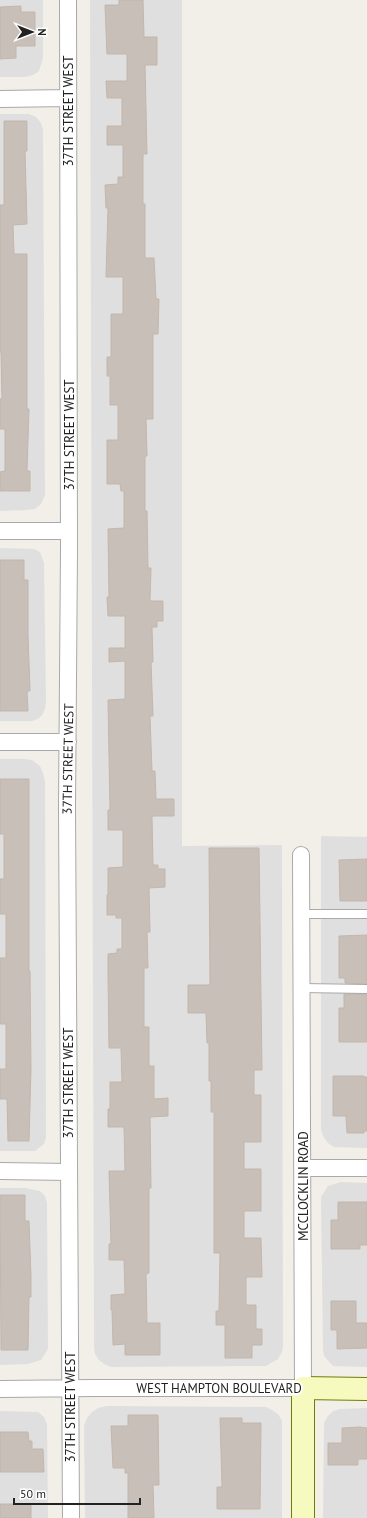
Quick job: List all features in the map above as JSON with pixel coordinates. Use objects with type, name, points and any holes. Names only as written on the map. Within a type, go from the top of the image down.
[{"type":"street","name":"37TH STREET WEST","points":[[68,0],[69,531],[67,807],[71,1518]]},
{"type":"street","points":[[0,99],[68,98]]},
{"type":"street","points":[[0,532],[69,531]]},
{"type":"street","points":[[0,742],[68,742]]},
{"type":"street","name":"MCCLOCKLIN ROAD","points":[[301,855],[303,1518]]},
{"type":"street","points":[[303,1168],[367,1168]]},
{"type":"street","points":[[0,1172],[69,1172]]},
{"type":"street","name":"WEST HAMPTON BOULEVARD","points":[[0,1389],[367,1389]]},
{"type":"lane","points":[[302,914],[367,914]]},
{"type":"lane","points":[[302,988],[367,989]]},
{"type":"shaded area","points":[[0,0],[43,0],[43,58],[39,71],[33,75],[25,77],[0,77]]},
{"type":"shaded area","points":[[90,0],[182,0],[182,846],[282,845],[283,1345],[282,1352],[278,1359],[266,1366],[111,1367],[99,1360],[95,1354],[94,1347]]},
{"type":"shaded area","points":[[0,114],[29,114],[36,117],[41,123],[43,130],[45,495],[41,504],[35,509],[0,511]]},
{"type":"shaded area","points":[[0,548],[34,549],[40,552],[44,563],[46,703],[42,715],[38,719],[32,721],[0,721]]},
{"type":"shaded area","points":[[0,759],[32,760],[40,766],[45,782],[46,1137],[44,1144],[35,1151],[0,1151]]},
{"type":"shaded area","points":[[321,836],[367,837],[367,1148],[334,1147],[328,1143],[323,1136],[321,1129]]},
{"type":"shaded area","points":[[341,1182],[367,1183],[367,1367],[333,1366],[324,1356],[323,1349],[321,1197],[328,1186]]},
{"type":"shaded area","points":[[0,1188],[25,1188],[40,1191],[45,1196],[47,1203],[48,1349],[41,1360],[28,1364],[0,1365]]},
{"type":"shaded area","points":[[107,1406],[266,1407],[272,1410],[278,1414],[282,1421],[282,1518],[85,1518],[84,1426],[87,1418],[92,1412],[98,1408]]},
{"type":"shaded area","points":[[367,1408],[367,1518],[323,1518],[324,1423],[333,1411],[340,1409]]},
{"type":"shaded area","points":[[0,1411],[38,1412],[44,1417],[47,1424],[48,1518],[0,1518]]},
{"type":"building","points":[[119,0],[143,0],[144,37],[157,37],[157,65],[145,65],[147,154],[143,154],[143,204],[145,204],[145,258],[154,258],[156,299],[159,299],[158,334],[153,334],[153,419],[146,419],[147,456],[145,456],[145,511],[147,511],[148,568],[151,568],[150,601],[163,601],[163,621],[157,621],[157,627],[152,627],[153,662],[151,662],[153,716],[150,716],[152,771],[155,771],[156,799],[174,799],[174,816],[152,816],[153,865],[158,865],[158,869],[165,869],[165,887],[149,888],[150,932],[147,932],[148,968],[144,968],[144,1027],[149,1027],[149,1066],[154,1066],[154,1099],[168,1098],[168,1116],[150,1117],[151,1188],[149,1188],[149,1273],[146,1274],[147,1323],[160,1323],[160,1355],[125,1355],[125,1344],[113,1345],[111,1295],[125,1294],[124,1260],[109,1260],[109,1244],[111,1244],[109,1171],[125,1171],[124,1127],[108,1127],[110,1082],[122,1082],[121,1048],[109,1048],[108,954],[117,953],[117,949],[122,949],[122,918],[116,918],[116,915],[107,915],[108,868],[123,867],[123,830],[108,830],[108,810],[110,810],[108,700],[125,699],[125,661],[109,662],[109,648],[125,648],[125,616],[108,616],[107,597],[109,597],[108,529],[124,528],[124,491],[121,491],[120,484],[107,484],[107,440],[118,440],[118,405],[110,405],[110,376],[107,376],[107,357],[111,357],[111,314],[123,314],[123,277],[106,277],[108,208],[106,208],[105,185],[118,184],[118,177],[123,177],[123,145],[107,145],[107,126],[122,126],[122,98],[107,98],[106,81],[127,81],[127,54],[107,54],[105,5],[119,5]]},
{"type":"building","points":[[21,6],[21,12],[35,12],[35,46],[16,46],[16,58],[0,59],[0,7]]},
{"type":"building","points":[[4,121],[27,121],[27,151],[25,151],[27,224],[13,225],[14,254],[27,254],[27,409],[29,409],[27,471],[30,471],[30,491],[0,491],[0,472],[5,471],[5,429],[0,429],[0,399],[2,399],[0,352],[0,205],[4,205]]},
{"type":"building","points":[[0,560],[24,560],[24,580],[28,580],[30,691],[27,691],[28,711],[0,711]]},
{"type":"building","points":[[0,779],[29,779],[29,971],[31,1069],[29,1141],[8,1141],[7,1099],[0,1099],[0,1069],[6,1069],[6,1024],[0,1024],[0,958],[6,958],[6,914],[0,914],[0,879],[4,879],[4,834],[0,834]]},
{"type":"building","points":[[209,848],[259,848],[262,1070],[254,1070],[254,1095],[261,1095],[261,1142],[244,1142],[244,1169],[261,1169],[261,1211],[244,1211],[244,1238],[261,1238],[262,1277],[246,1277],[246,1305],[256,1305],[256,1329],[262,1329],[262,1345],[252,1345],[252,1358],[225,1358],[225,1325],[216,1325],[216,1311],[219,1311],[220,1253],[214,1253],[214,1112],[211,1112],[209,1043],[207,1043],[206,1013],[188,1013],[188,985],[210,985]]},
{"type":"building","points":[[367,859],[367,901],[340,901],[339,860]]},
{"type":"building","points":[[367,935],[367,984],[345,983],[345,978],[339,978],[339,936]]},
{"type":"building","points":[[344,994],[367,994],[367,1042],[339,1042],[339,1008],[344,1008]]},
{"type":"building","points":[[333,1076],[367,1077],[367,1131],[364,1131],[364,1133],[347,1133],[346,1116],[333,1116]]},
{"type":"building","points":[[0,1195],[25,1195],[25,1221],[29,1221],[31,1276],[28,1350],[1,1350]]},
{"type":"building","points":[[338,1202],[367,1202],[367,1245],[360,1245],[360,1249],[331,1249],[331,1220],[338,1220]]},
{"type":"building","points":[[331,1301],[356,1301],[356,1323],[367,1323],[367,1348],[337,1349],[337,1330],[331,1330]]},
{"type":"building","points":[[128,1415],[158,1415],[159,1485],[153,1485],[154,1518],[128,1518],[128,1473],[125,1473],[125,1468],[113,1468],[111,1426],[128,1426]]},
{"type":"building","points":[[220,1418],[242,1418],[242,1423],[261,1423],[260,1509],[217,1509],[217,1487],[222,1487]]},
{"type":"building","points":[[342,1428],[367,1428],[367,1459],[358,1459],[358,1465],[328,1465],[328,1443],[342,1443]]},
{"type":"building","points":[[0,1432],[28,1432],[29,1441],[32,1441],[32,1449],[43,1449],[44,1472],[0,1472]]},
{"type":"building","points":[[0,1504],[31,1504],[31,1518],[0,1518]]}]
